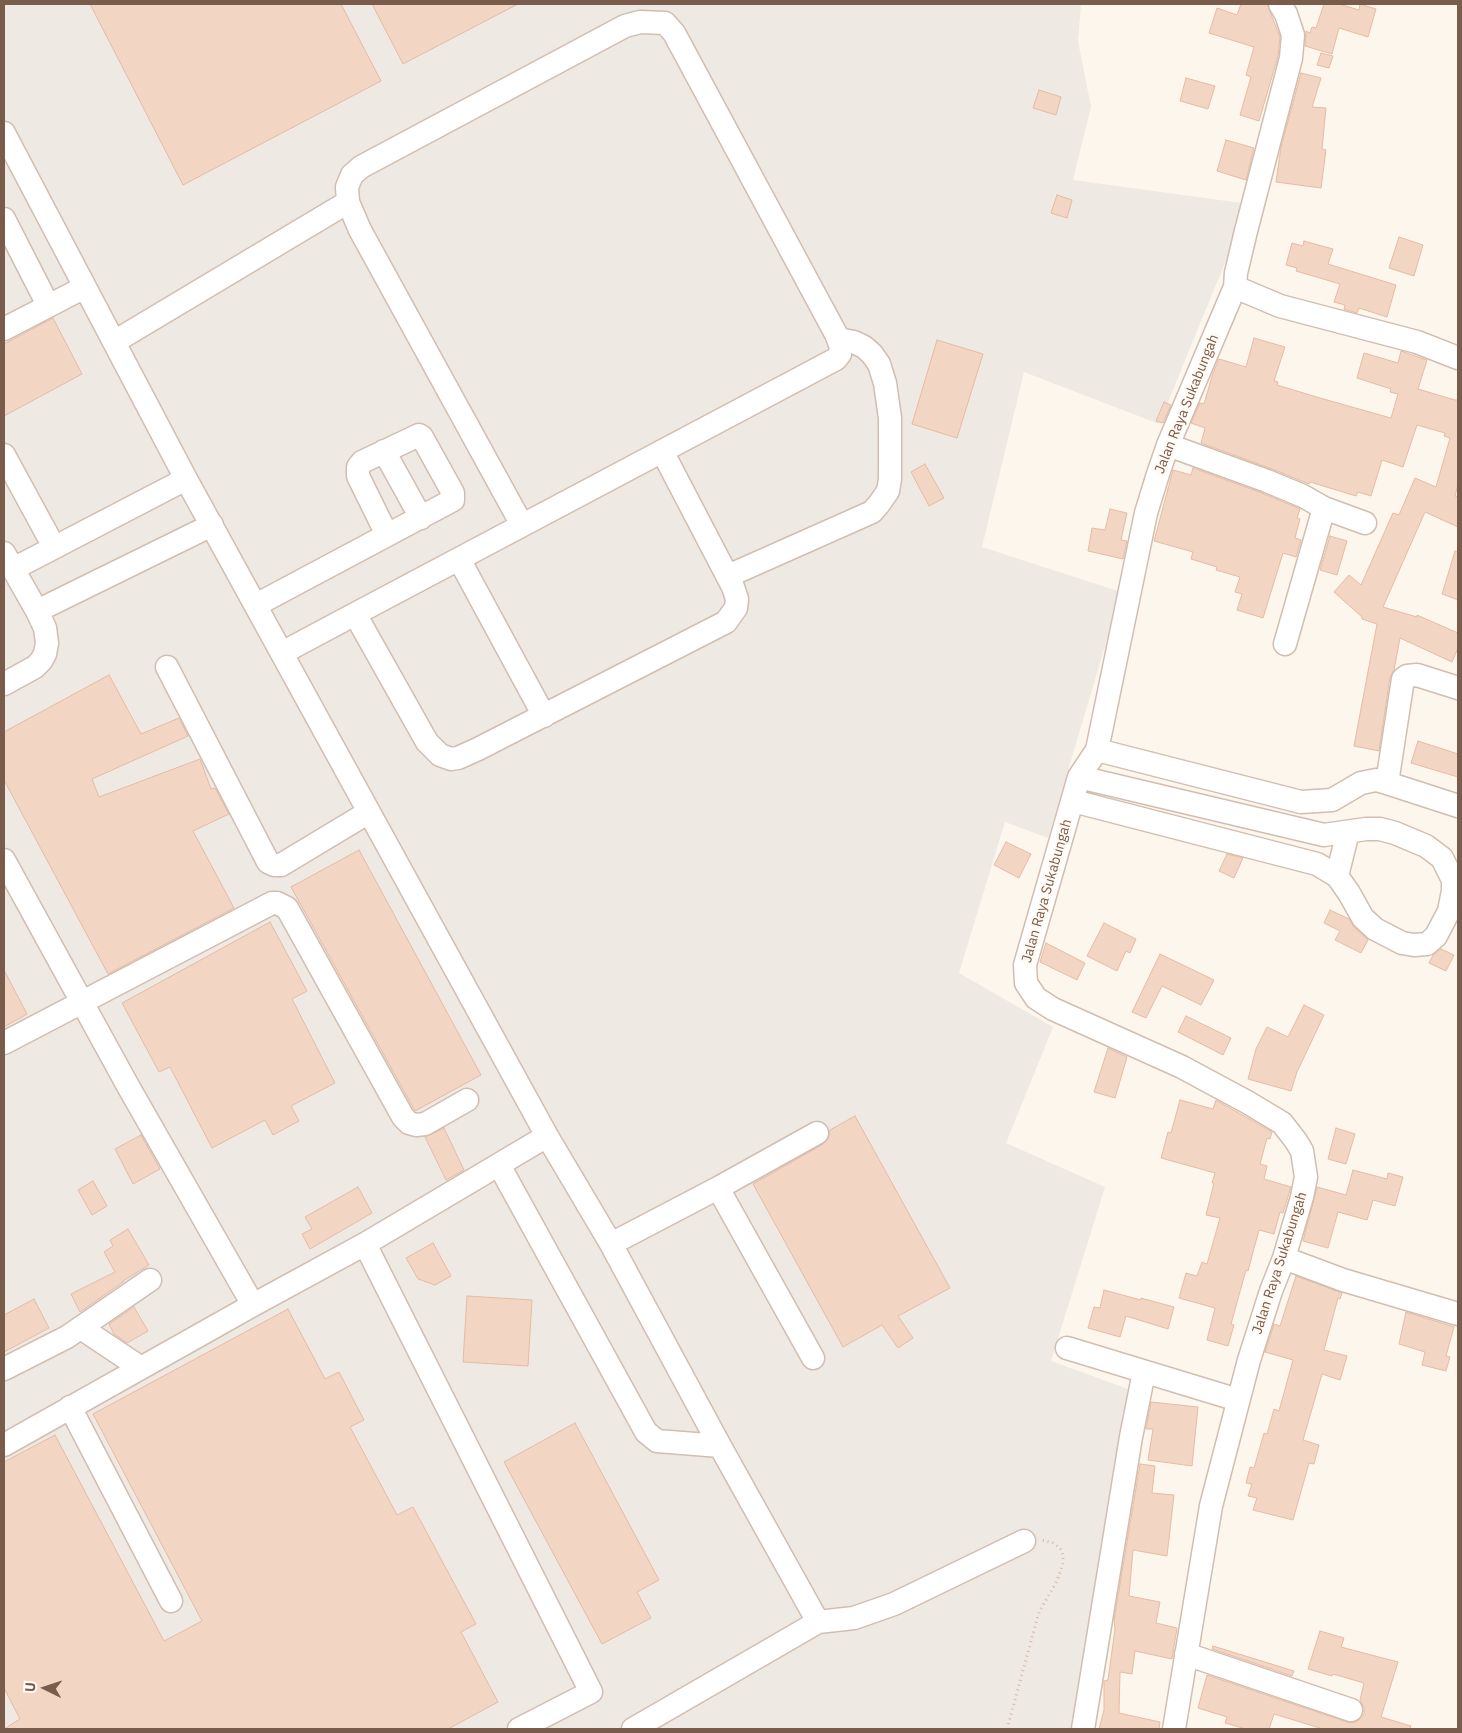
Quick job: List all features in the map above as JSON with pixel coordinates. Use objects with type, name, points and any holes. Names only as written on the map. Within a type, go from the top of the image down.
[{"type":"street","name":"Jalan Raya Sukabungah","points":[[1174,1729],[1211,1506],[1257,1334],[1284,1258],[1302,1197],[1306,1177],[1302,1151],[1282,1123],[1182,1067],[1053,1009],[1036,998],[1026,983],[1025,965],[1079,777],[1097,750],[1146,513],[1168,445],[1235,287],[1236,273],[1246,232],[1291,58],[1293,35],[1286,14],[1280,4]]},
{"type":"street","points":[[282,653],[836,359],[840,354],[838,339],[674,33],[665,23],[640,22],[625,26],[361,167],[352,176],[347,187],[348,202],[360,230],[522,525]]},
{"type":"street","points":[[4,133],[212,526],[547,1136],[611,1244],[818,1622]]},
{"type":"street","points":[[114,342],[348,202]]},
{"type":"street","points":[[4,219],[48,305]]},
{"type":"street","points":[[4,329],[85,286]]},
{"type":"street","points":[[1235,287],[1280,306],[1417,342],[1458,358]]},
{"type":"street","points":[[728,576],[867,514],[879,504],[888,491],[890,479],[890,418],[879,364],[864,347],[854,342],[838,339]]},
{"type":"street","points":[[256,605],[452,501],[454,498],[427,445],[422,437],[417,435],[362,462],[357,470],[358,476],[387,535]]},
{"type":"street","points":[[1168,445],[1276,485],[1303,496],[1324,508],[1365,523]]},
{"type":"street","points":[[384,450],[420,518]]},
{"type":"street","points":[[355,614],[427,742],[444,758],[458,758],[478,750],[726,622],[736,608],[737,599],[734,587],[662,451]]},
{"type":"street","points":[[4,455],[54,547]]},
{"type":"street","points":[[4,684],[36,666],[45,654],[47,643],[45,628],[8,561],[54,547],[186,478]]},
{"type":"street","points":[[1285,644],[1324,508]]},
{"type":"street","points":[[37,612],[212,526]]},
{"type":"street","points":[[459,559],[544,716]]},
{"type":"street","points":[[167,667],[268,862],[274,865],[281,865],[369,812]]},
{"type":"street","points":[[1387,782],[1403,679],[1407,676],[1417,675],[1458,688]]},
{"type":"street","points":[[1097,750],[1301,802],[1332,800],[1361,783],[1369,781],[1387,782],[1458,806]]},
{"type":"street","points":[[1073,800],[1317,864],[1337,876],[1363,918],[1375,929],[1402,943],[1414,945],[1427,944],[1436,936],[1449,911],[1453,880],[1442,858],[1426,846],[1380,828],[1324,835],[1079,777]]},
{"type":"street","points":[[1337,876],[1348,832]]},
{"type":"street","points":[[6,872],[82,1001],[128,1086],[253,1304]]},
{"type":"street","points":[[4,1043],[272,903],[282,904],[287,908],[403,1117],[409,1123],[416,1125],[425,1124],[467,1100]]},
{"type":"street","points":[[611,1244],[817,1133]]},
{"type":"street","points":[[4,1445],[253,1304],[365,1244],[547,1136]]},
{"type":"street","points":[[499,1165],[646,1432],[657,1441],[720,1446]]},
{"type":"street","points":[[718,1188],[813,1358]]},
{"type":"street","points":[[365,1244],[591,1692],[519,1729]]},
{"type":"street","points":[[1284,1258],[1343,1280],[1458,1314]]},
{"type":"street","points":[[4,1369],[67,1337],[150,1280]]},
{"type":"street","points":[[81,1328],[141,1368]]},
{"type":"street","points":[[1067,1348],[1238,1400]]},
{"type":"street","points":[[1083,1729],[1129,1446],[1144,1372]]},
{"type":"street","points":[[70,1407],[171,1601]]},
{"type":"street","points":[[633,1729],[818,1622],[854,1618],[894,1604],[1024,1541]]},
{"type":"street","points":[[1186,1654],[1351,1710]]},
{"type":"path","points":[[1007,1729],[1040,1612],[1057,1580],[1063,1563],[1063,1555],[1060,1548],[1053,1543],[1042,1540],[1024,1541]]},
{"type":"shaded area","points":[[4,4],[1081,4],[1078,41],[1091,107],[1073,180],[1249,204],[1159,424],[1024,372],[982,547],[1121,592],[1048,838],[1005,822],[959,973],[1053,1027],[1006,1143],[1105,1187],[1051,1361],[1150,1397],[1096,1729],[4,1729]]},
{"type":"building","points":[[90,4],[341,4],[381,81],[183,185]]},
{"type":"building","points":[[372,4],[518,4],[403,64]]},
{"type":"building","points":[[1241,4],[1267,4],[1280,37],[1278,56],[1259,121],[1240,115],[1251,77],[1246,75],[1254,47],[1209,33],[1217,8],[1237,15]]},
{"type":"building","points":[[1324,4],[1339,4],[1359,10],[1360,4],[1376,9],[1368,37],[1339,28],[1332,54],[1305,46],[1306,31],[1310,33],[1312,27],[1316,28]]},
{"type":"building","points":[[1321,53],[1333,56],[1329,68],[1317,65]]},
{"type":"building","points":[[1301,73],[1321,78],[1312,107],[1326,108],[1322,149],[1326,150],[1321,188],[1276,182],[1281,147]]},
{"type":"building","points":[[1186,78],[1215,86],[1208,109],[1180,101]]},
{"type":"building","points":[[1039,90],[1061,97],[1056,115],[1033,108]]},
{"type":"building","points":[[1226,140],[1254,148],[1246,180],[1217,171]]},
{"type":"building","points":[[1057,195],[1072,200],[1067,218],[1051,213]]},
{"type":"building","points":[[1399,237],[1423,245],[1414,276],[1389,268]]},
{"type":"building","points":[[1304,241],[1333,249],[1328,264],[1396,285],[1387,317],[1359,308],[1357,313],[1344,309],[1345,305],[1334,302],[1340,284],[1296,271],[1297,268],[1286,265],[1292,243],[1303,246]]},
{"type":"building","points":[[53,318],[82,374],[4,416],[4,344]]},
{"type":"building","points":[[1254,338],[1285,347],[1274,381],[1278,382],[1277,385],[1391,418],[1398,394],[1390,392],[1391,389],[1357,378],[1364,353],[1398,363],[1401,351],[1427,360],[1418,389],[1458,400],[1458,484],[1455,496],[1458,497],[1458,527],[1425,512],[1383,607],[1417,617],[1417,615],[1458,633],[1458,648],[1452,662],[1400,638],[1394,670],[1390,677],[1379,751],[1354,746],[1377,624],[1362,619],[1334,592],[1349,575],[1361,585],[1393,513],[1399,515],[1415,478],[1436,487],[1450,438],[1444,436],[1445,433],[1417,425],[1403,467],[1382,460],[1371,496],[1358,492],[1356,496],[1310,482],[1309,484],[1201,443],[1205,428],[1191,423],[1200,403],[1204,404],[1219,359],[1246,367]]},
{"type":"building","points":[[937,340],[983,354],[957,438],[912,424]]},
{"type":"building","points":[[1164,402],[1171,405],[1163,423],[1156,421]]},
{"type":"building","points":[[925,464],[944,498],[929,506],[911,472]]},
{"type":"building","points":[[1193,468],[1300,509],[1297,518],[1300,519],[1295,538],[1301,540],[1296,557],[1283,553],[1263,618],[1237,610],[1242,594],[1235,592],[1240,577],[1216,570],[1217,567],[1191,559],[1193,552],[1154,541],[1173,470],[1191,475]]},
{"type":"building","points":[[1110,509],[1127,513],[1121,540],[1127,541],[1123,559],[1088,551],[1092,528],[1105,530]]},
{"type":"building","points":[[1330,536],[1347,541],[1337,575],[1320,570]]},
{"type":"building","points":[[1455,551],[1458,552],[1458,600],[1442,594]]},
{"type":"building","points":[[109,675],[141,734],[179,718],[188,736],[92,779],[99,797],[200,759],[211,789],[215,788],[229,814],[193,831],[234,908],[108,974],[4,780],[4,732]]},
{"type":"building","points":[[1418,741],[1458,754],[1458,777],[1411,763]]},
{"type":"building","points":[[1006,842],[1031,854],[1019,878],[994,865]]},
{"type":"building","points":[[359,850],[481,1075],[415,1111],[291,887]]},
{"type":"building","points":[[1227,854],[1243,858],[1234,878],[1219,871]]},
{"type":"building","points":[[1330,910],[1349,919],[1354,927],[1368,940],[1361,953],[1335,940],[1340,931],[1324,923]]},
{"type":"building","points":[[270,922],[307,991],[292,999],[335,1083],[291,1106],[299,1121],[273,1135],[265,1120],[212,1148],[170,1067],[159,1072],[122,1003]]},
{"type":"building","points":[[1104,923],[1136,939],[1130,953],[1126,951],[1117,971],[1087,956]]},
{"type":"building","points":[[1046,943],[1085,963],[1077,980],[1040,962]]},
{"type":"building","points":[[1441,949],[1454,955],[1446,971],[1429,963],[1433,955]]},
{"type":"building","points":[[1160,954],[1214,980],[1201,1005],[1162,986],[1146,1018],[1132,1012]]},
{"type":"building","points":[[4,970],[27,1014],[4,1027]]},
{"type":"building","points":[[1304,1005],[1324,1015],[1297,1072],[1291,1091],[1248,1079],[1256,1049],[1267,1027],[1288,1037]]},
{"type":"building","points":[[1186,1016],[1231,1038],[1223,1055],[1178,1032]]},
{"type":"building","points":[[1108,1048],[1127,1057],[1115,1098],[1094,1092]]},
{"type":"building","points":[[1180,1100],[1213,1109],[1216,1100],[1272,1132],[1270,1139],[1267,1138],[1260,1164],[1267,1166],[1264,1179],[1291,1187],[1283,1213],[1280,1212],[1274,1234],[1259,1230],[1231,1324],[1234,1325],[1228,1346],[1207,1340],[1215,1308],[1179,1298],[1186,1273],[1197,1276],[1202,1262],[1207,1264],[1220,1218],[1206,1215],[1215,1173],[1161,1158],[1168,1132],[1171,1133]]},
{"type":"building","points":[[855,1116],[950,1288],[898,1316],[913,1338],[898,1348],[882,1325],[843,1347],[753,1184],[823,1144],[828,1139],[830,1130]]},
{"type":"building","points":[[444,1128],[464,1170],[446,1180],[425,1137]]},
{"type":"building","points":[[1336,1128],[1355,1134],[1346,1164],[1328,1159]]},
{"type":"building","points":[[141,1135],[160,1169],[133,1184],[115,1149]]},
{"type":"building","points":[[1353,1170],[1387,1179],[1388,1173],[1403,1177],[1395,1206],[1373,1200],[1367,1220],[1338,1212],[1328,1248],[1303,1241],[1317,1187],[1346,1195]]},
{"type":"building","points":[[93,1181],[107,1206],[92,1215],[78,1190]]},
{"type":"building","points":[[358,1187],[372,1213],[310,1249],[302,1234],[312,1229],[305,1217]]},
{"type":"building","points":[[128,1229],[149,1265],[80,1312],[71,1294],[115,1272],[104,1252],[113,1246],[110,1240]]},
{"type":"building","points":[[433,1243],[451,1276],[435,1285],[418,1279],[406,1258]]},
{"type":"building","points":[[1296,1276],[1342,1293],[1340,1299],[1338,1298],[1324,1350],[1347,1356],[1340,1380],[1322,1374],[1303,1440],[1319,1445],[1314,1464],[1309,1463],[1293,1520],[1253,1510],[1257,1498],[1248,1496],[1252,1484],[1246,1483],[1250,1467],[1254,1468],[1264,1433],[1267,1434],[1274,1409],[1279,1411],[1293,1360],[1265,1352],[1274,1324],[1280,1326]]},
{"type":"building","points":[[1104,1290],[1174,1307],[1168,1329],[1126,1316],[1120,1337],[1088,1328],[1094,1307],[1100,1308]]},
{"type":"building","points":[[467,1296],[532,1300],[528,1366],[463,1362]]},
{"type":"building","points":[[34,1299],[49,1328],[4,1352],[4,1315]]},
{"type":"building","points":[[134,1307],[148,1331],[127,1343],[114,1334],[109,1324]]},
{"type":"building","points":[[288,1309],[325,1379],[339,1372],[364,1420],[350,1427],[397,1515],[413,1507],[476,1624],[461,1632],[498,1702],[448,1729],[4,1729],[20,1719],[4,1688],[4,1462],[55,1435],[164,1641],[202,1621],[93,1414]]},
{"type":"building","points":[[1406,1312],[1454,1327],[1446,1356],[1450,1357],[1446,1371],[1422,1365],[1425,1352],[1399,1344]]},
{"type":"building","points":[[1151,1402],[1198,1407],[1192,1466],[1148,1460],[1153,1429],[1146,1429]]},
{"type":"building","points":[[575,1423],[659,1580],[637,1592],[651,1618],[602,1644],[504,1462]]},
{"type":"building","points":[[1140,1464],[1155,1466],[1152,1493],[1174,1495],[1167,1556],[1133,1550],[1129,1596],[1160,1602],[1156,1623],[1177,1628],[1172,1659],[1135,1651],[1132,1674],[1120,1672],[1119,1713],[1160,1722],[1159,1729],[1099,1729],[1104,1710],[1104,1681],[1108,1680],[1115,1629],[1114,1620]]},
{"type":"building","points":[[1320,1631],[1344,1638],[1341,1647],[1398,1662],[1381,1717],[1411,1726],[1410,1729],[1323,1729],[1274,1714],[1269,1729],[1246,1729],[1225,1723],[1227,1717],[1198,1708],[1207,1675],[1347,1722],[1353,1723],[1359,1720],[1364,1714],[1364,1707],[1360,1700],[1364,1683],[1308,1669]]},
{"type":"building","points":[[1213,1646],[1294,1671],[1292,1676],[1212,1649]]}]
